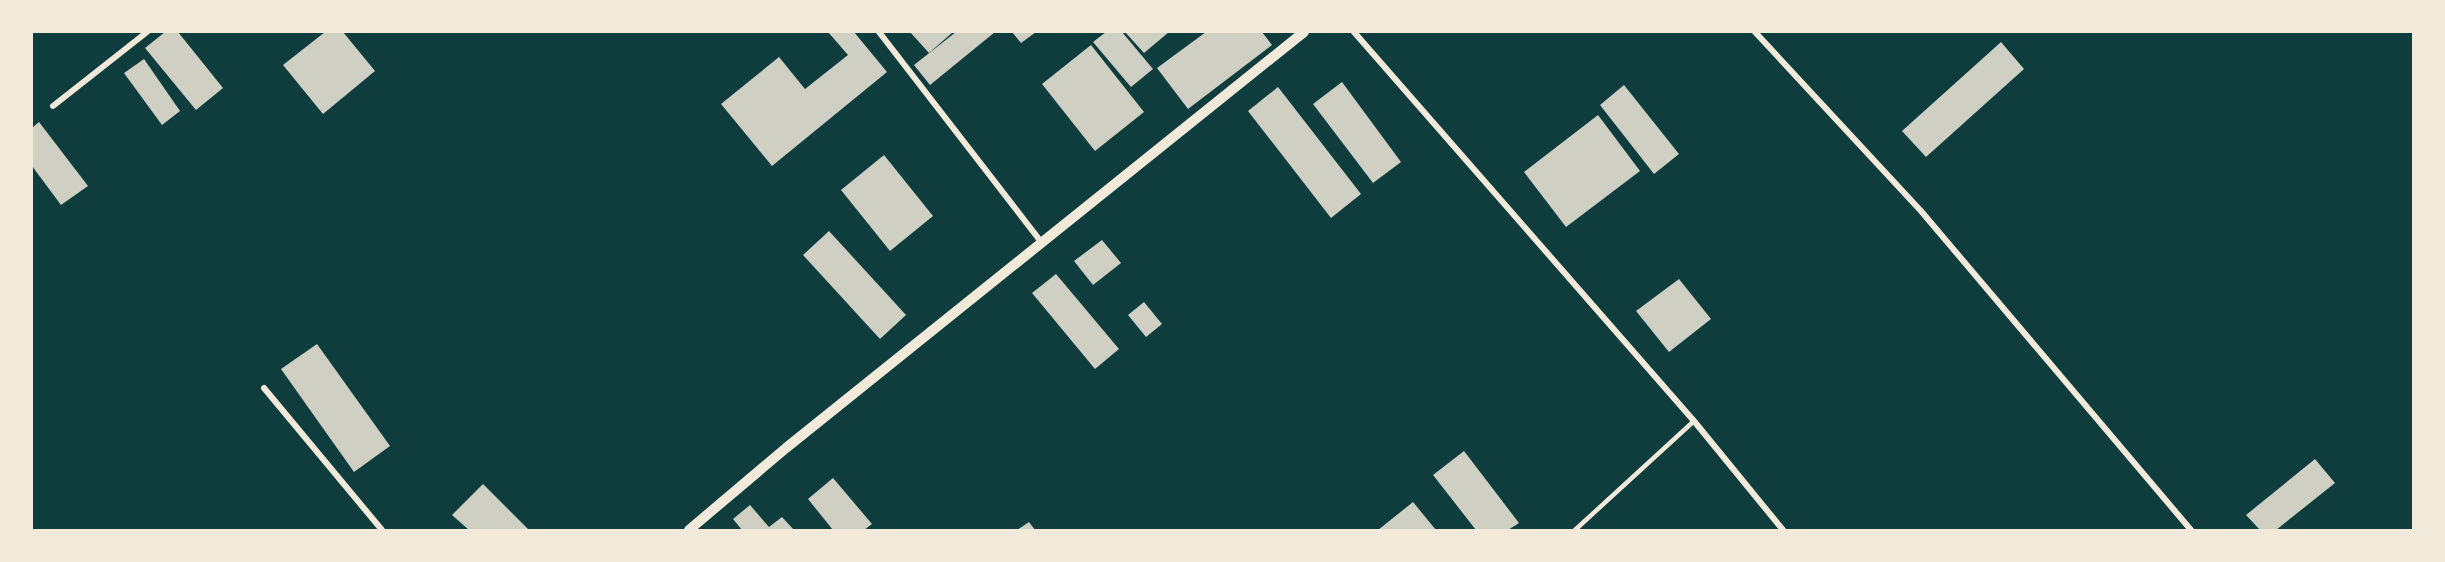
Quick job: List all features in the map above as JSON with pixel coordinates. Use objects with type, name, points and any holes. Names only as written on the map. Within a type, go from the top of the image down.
[{"type":"street","points":[[53,106],[147,32]]},
{"type":"street","points":[[879,32],[1042,243]]},
{"type":"street","points":[[689,531],[786,448],[1304,32]]},
{"type":"street","points":[[1354,32],[1694,421],[1784,531]]},
{"type":"street","points":[[1755,32],[1921,212],[2191,531]]},
{"type":"street","points":[[264,388],[382,531]]},
{"type":"lane","points":[[1575,531],[1694,421]]},
{"type":"building","points":[[165,32],[178,32],[223,88],[196,110],[145,48]]},
{"type":"building","points":[[325,32],[343,32],[375,71],[323,114],[283,65]]},
{"type":"building","points":[[828,32],[854,32],[887,72],[772,166],[721,104],[779,57],[805,89],[848,55]]},
{"type":"building","points":[[910,32],[953,32],[929,53]]},
{"type":"building","points":[[956,32],[995,32],[930,85],[914,65]]},
{"type":"building","points":[[1012,32],[1036,32],[1021,43]]},
{"type":"building","points":[[1106,32],[1122,32],[1153,69],[1131,87],[1093,42]]},
{"type":"building","points":[[1125,32],[1169,32],[1144,53]]},
{"type":"building","points":[[1206,32],[1262,32],[1272,45],[1188,109],[1157,68]]},
{"type":"building","points":[[2001,42],[2024,69],[1926,157],[1902,131]]},
{"type":"building","points":[[1091,45],[1144,112],[1095,151],[1042,84]]},
{"type":"building","points":[[144,59],[180,111],[162,125],[124,73]]},
{"type":"building","points":[[1342,82],[1401,162],[1373,183],[1313,104]]},
{"type":"building","points":[[1624,85],[1679,154],[1654,174],[1600,105]]},
{"type":"building","points":[[1278,87],[1361,194],[1331,218],[1248,111]]},
{"type":"building","points":[[1598,115],[1640,171],[1566,227],[1524,172]]},
{"type":"building","points":[[39,122],[88,186],[61,205],[32,166],[32,128]]},
{"type":"building","points":[[884,155],[933,216],[890,251],[841,190]]},
{"type":"building","points":[[829,231],[906,315],[880,339],[803,255]]},
{"type":"building","points":[[1102,240],[1121,263],[1093,285],[1074,261]]},
{"type":"building","points":[[1056,274],[1119,349],[1095,369],[1032,293]]},
{"type":"building","points":[[1679,279],[1711,319],[1669,352],[1636,311]]},
{"type":"building","points":[[1144,302],[1162,324],[1146,337],[1128,315]]},
{"type":"building","points":[[317,344],[390,446],[354,472],[281,369]]},
{"type":"building","points":[[1464,451],[1519,523],[1508,530],[1476,530],[1433,475]]},
{"type":"building","points":[[2315,459],[2335,483],[2276,530],[2260,530],[2246,515]]},
{"type":"building","points":[[833,478],[872,524],[864,530],[833,530],[808,499]]},
{"type":"building","points":[[483,484],[529,530],[469,530],[452,515]]},
{"type":"building","points":[[1413,502],[1436,530],[1378,530]]},
{"type":"building","points":[[750,505],[769,527],[782,517],[794,530],[742,530],[733,519]]},
{"type":"building","points":[[1029,522],[1035,530],[1017,530]]}]
